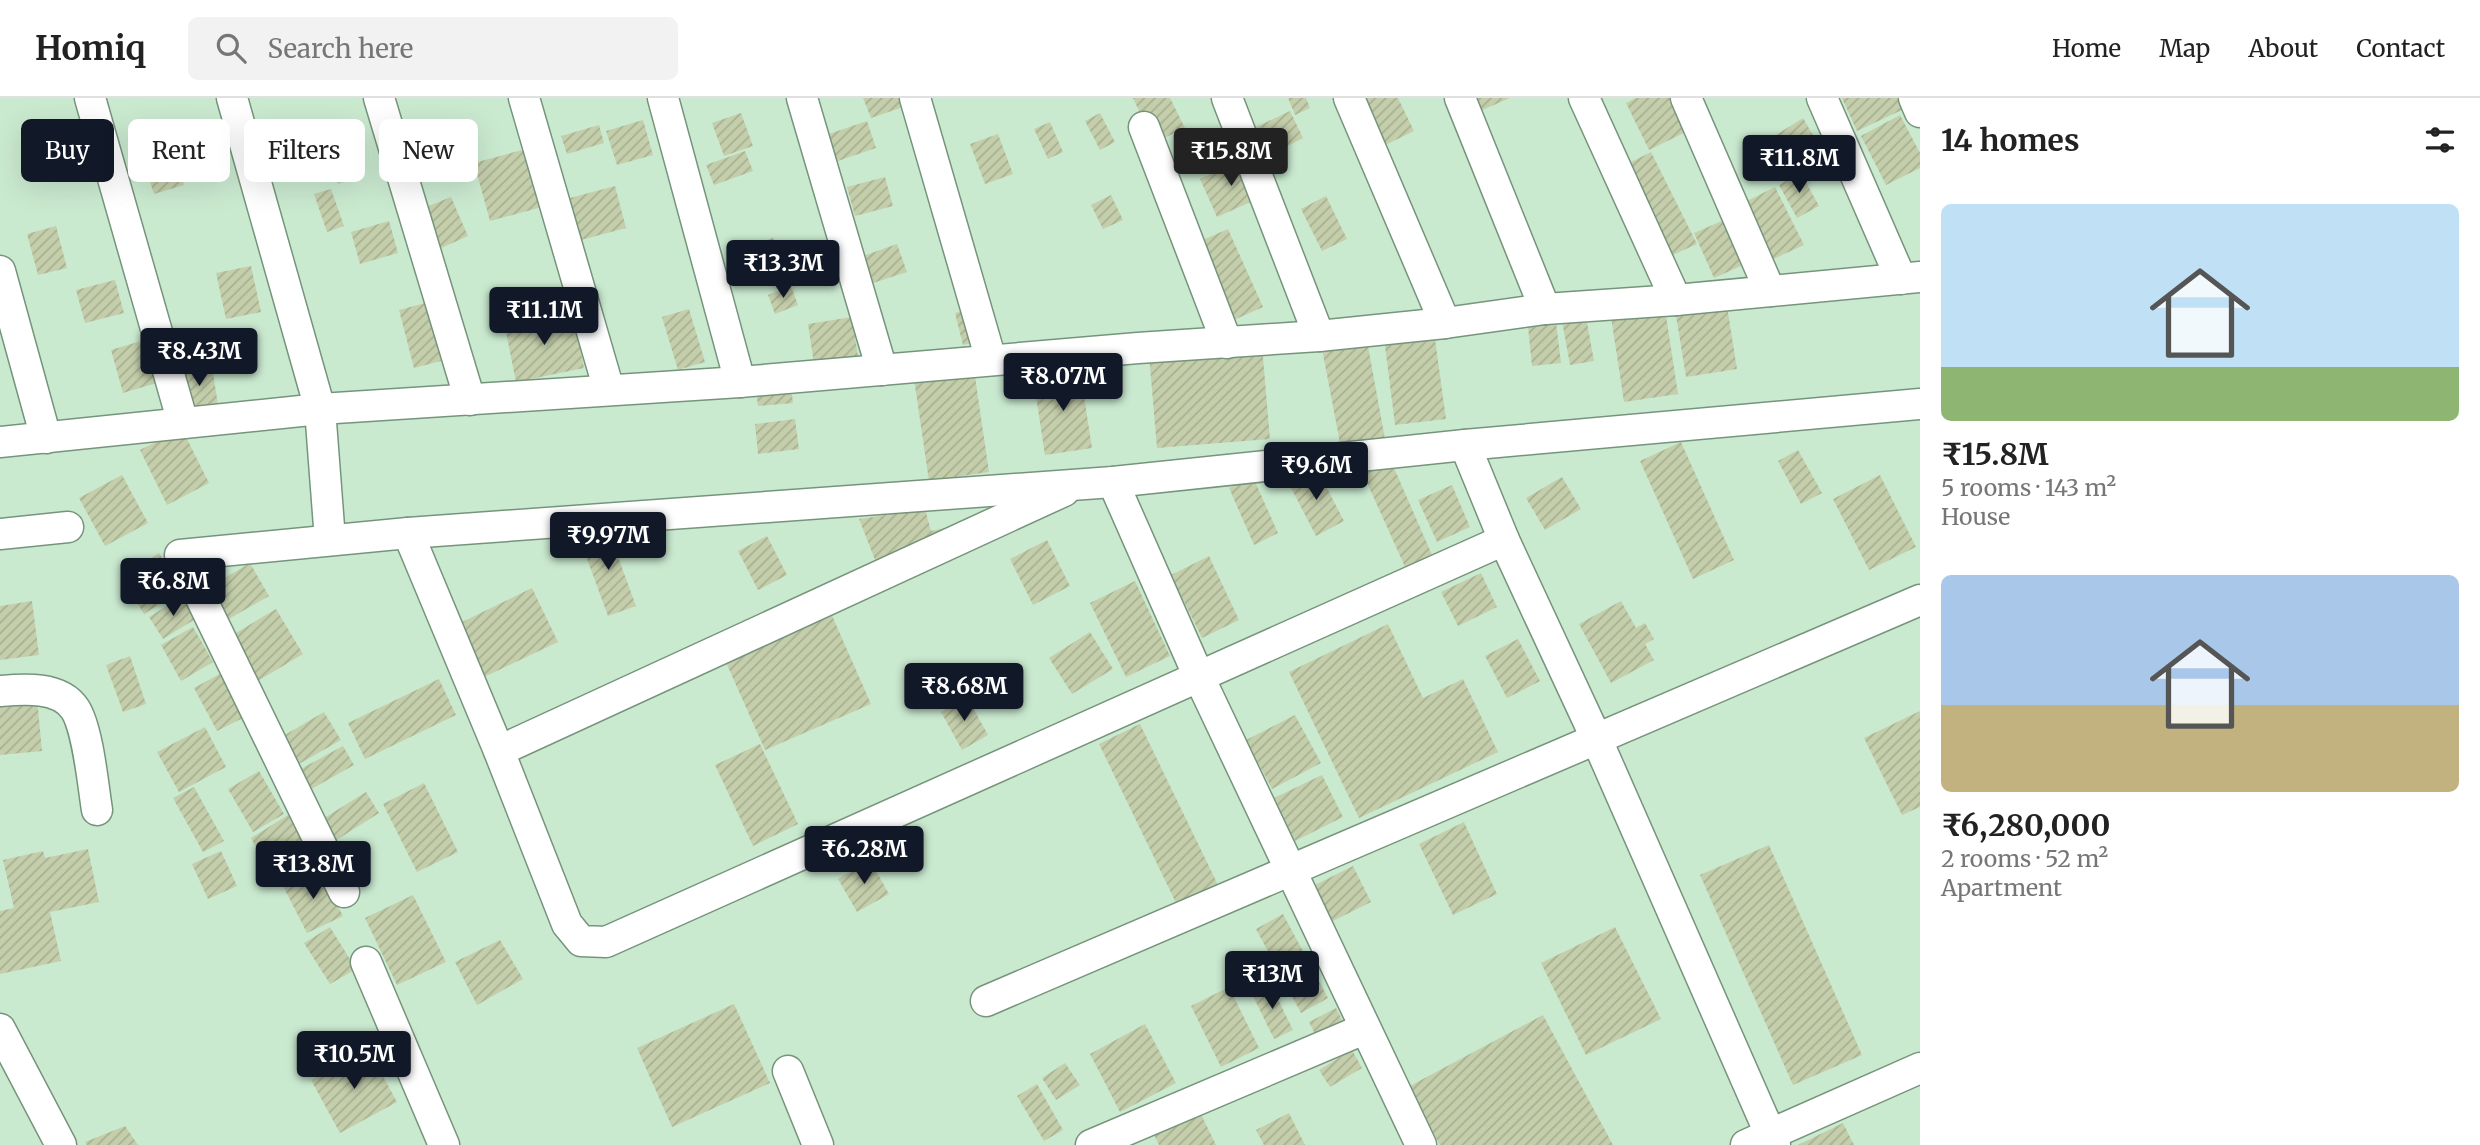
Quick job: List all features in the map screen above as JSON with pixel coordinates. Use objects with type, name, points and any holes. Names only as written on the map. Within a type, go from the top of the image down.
[{"type":"street","points":[[90,98],[183,423]]},
{"type":"street","points":[[232,98],[320,409],[330,541]]},
{"type":"street","points":[[379,98],[470,400]]},
{"type":"street","points":[[524,98],[609,390]]},
{"type":"street","points":[[663,98],[740,382]]},
{"type":"street","points":[[802,98],[881,369]]},
{"type":"street","points":[[915,98],[991,360]]},
{"type":"street","points":[[1227,98],[1319,336]]},
{"type":"street","points":[[1349,98],[1445,323]]},
{"type":"street","points":[[1460,98],[1545,309]]},
{"type":"street","points":[[1584,98],[1676,300]]},
{"type":"street","points":[[1686,98],[1770,291]]},
{"type":"street","points":[[0,442],[320,409],[740,382],[1319,336],[1545,309],[1676,300],[1910,278],[1822,98]]},
{"type":"street","points":[[1914,98],[1920,112]]},
{"type":"street","points":[[1144,127],[1227,343]]},
{"type":"street","points":[[0,271],[46,438]]},
{"type":"street","points":[[344,892],[180,555],[408,533],[1113,482],[1465,445],[1920,404]]},
{"type":"street","points":[[1465,445],[1504,540],[1597,740],[1763,1141],[1920,1068]]},
{"type":"street","points":[[1113,482],[1199,677],[1421,1145]]},
{"type":"street","points":[[499,751],[1080,484]]},
{"type":"street","points":[[0,534],[68,527]]},
{"type":"street","points":[[408,533],[499,751],[567,924],[581,941],[606,942],[1504,540]]},
{"type":"street","points":[[986,1001],[1920,600]]},
{"type":"street","points":[[0,691],[39,690],[60,697],[75,708],[83,729],[97,810]]},
{"type":"street","points":[[366,962],[444,1145]]},
{"type":"street","points":[[0,1029],[61,1145]]},
{"type":"street","points":[[1091,1145],[1364,1029]]},
{"type":"street","points":[[788,1071],[818,1145]]},
{"type":"building","points":[[863,98],[903,98],[906,106],[871,118]]},
{"type":"building","points":[[1133,98],[1170,98],[1185,128],[1154,143]]},
{"type":"building","points":[[1288,98],[1306,98],[1310,108],[1295,115]]},
{"type":"building","points":[[1364,98],[1398,98],[1414,131],[1377,149]]},
{"type":"building","points":[[1466,98],[1510,98],[1473,114]]},
{"type":"building","points":[[1636,98],[1674,98],[1690,130],[1649,150],[1626,103]]},
{"type":"building","points":[[1842,98],[1897,98],[1902,110],[1857,131]]},
{"type":"building","points":[[1290,111],[1303,138],[1264,158],[1250,130]]},
{"type":"building","points":[[741,113],[753,146],[724,156],[712,123]]},
{"type":"building","points":[[1100,113],[1115,142],[1100,150],[1085,121]]},
{"type":"building","points":[[1900,115],[1920,153],[1920,168],[1886,185],[1861,136]]},
{"type":"building","points":[[1803,118],[1821,149],[1779,174],[1762,144]]},
{"type":"building","points":[[643,120],[653,155],[617,165],[606,131]]},
{"type":"building","points":[[867,121],[876,148],[832,163],[823,136]]},
{"type":"building","points":[[1050,122],[1063,152],[1048,159],[1034,129]]},
{"type":"building","points":[[599,125],[604,143],[567,154],[561,136]]},
{"type":"building","points":[[998,134],[1013,174],[985,184],[970,144]]},
{"type":"building","points":[[526,149],[542,207],[490,221],[478,178],[478,162]]},
{"type":"building","points":[[745,151],[753,171],[714,185],[706,165]]},
{"type":"building","points":[[1651,152],[1697,244],[1666,258],[1621,167]]},
{"type":"building","points":[[1245,158],[1262,197],[1217,217],[1200,179]]},
{"type":"building","points":[[1801,173],[1819,206],[1797,218],[1779,185]]},
{"type":"building","points":[[885,177],[893,206],[855,216],[847,187]]},
{"type":"building","points":[[150,182],[183,182],[184,185],[154,194]]},
{"type":"building","points":[[615,186],[626,228],[581,240],[570,198]]},
{"type":"building","points":[[1775,187],[1804,245],[1769,261],[1741,204]]},
{"type":"building","points":[[331,189],[344,226],[327,232],[314,194]]},
{"type":"building","points":[[1111,195],[1123,220],[1103,229],[1091,205]]},
{"type":"building","points":[[1326,196],[1347,239],[1322,251],[1301,209]]},
{"type":"building","points":[[451,197],[468,236],[439,249],[421,209]]},
{"type":"building","points":[[1731,217],[1750,262],[1714,278],[1694,233]]},
{"type":"building","points":[[389,221],[398,253],[360,264],[351,232]]},
{"type":"building","points":[[56,226],[67,268],[38,275],[27,234]]},
{"type":"building","points":[[1228,229],[1263,307],[1225,324],[1191,245]]},
{"type":"building","points":[[773,238],[784,272],[749,283],[739,249]]},
{"type":"building","points":[[897,244],[907,272],[873,283],[863,256]]},
{"type":"building","points":[[251,266],[261,312],[226,319],[216,273]]},
{"type":"building","points":[[115,280],[124,313],[85,323],[76,290]]},
{"type":"building","points":[[791,286],[798,305],[775,314],[768,295]]},
{"type":"building","points":[[1726,300],[1737,369],[1686,377],[1675,309]]},
{"type":"building","points":[[425,303],[441,361],[414,368],[399,310]]},
{"type":"building","points":[[689,309],[705,362],[678,370],[662,317]]},
{"type":"building","points":[[969,309],[977,342],[963,345],[955,313]]},
{"type":"building","points":[[1665,309],[1678,394],[1624,402],[1611,317]]},
{"type":"building","points":[[573,313],[584,368],[516,382],[505,327]]},
{"type":"building","points":[[1555,314],[1561,363],[1532,366],[1527,317]]},
{"type":"building","points":[[852,317],[859,363],[815,370],[808,324]]},
{"type":"building","points":[[1586,317],[1594,361],[1570,365],[1562,321]]},
{"type":"building","points":[[1434,332],[1446,419],[1395,425],[1384,338]]},
{"type":"building","points":[[1366,335],[1385,439],[1341,448],[1321,344]]},
{"type":"building","points":[[151,338],[163,381],[123,393],[111,350]]},
{"type":"building","points":[[1262,346],[1270,439],[1157,448],[1149,355]]},
{"type":"building","points":[[211,360],[219,411],[187,416],[180,365]]},
{"type":"building","points":[[974,370],[989,472],[929,481],[914,379]]},
{"type":"building","points":[[1080,370],[1092,448],[1045,455],[1033,377]]},
{"type":"building","points":[[790,379],[793,403],[758,406],[755,383]]},
{"type":"building","points":[[795,419],[799,449],[758,454],[755,424]]},
{"type":"building","points":[[182,429],[209,483],[167,505],[140,450]]},
{"type":"building","points":[[1681,442],[1734,560],[1693,579],[1640,461]]},
{"type":"building","points":[[1798,450],[1822,493],[1801,504],[1778,461]]},
{"type":"building","points":[[1391,461],[1433,557],[1406,569],[1363,474]]},
{"type":"building","points":[[1316,467],[1344,521],[1316,536],[1288,482]]},
{"type":"building","points":[[122,475],[148,523],[105,546],[79,498]]},
{"type":"building","points":[[1880,475],[1916,547],[1869,570],[1833,499]]},
{"type":"building","points":[[1253,477],[1278,533],[1254,545],[1229,488]]},
{"type":"building","points":[[1562,477],[1581,509],[1545,530],[1526,498]]},
{"type":"building","points":[[1452,485],[1470,527],[1437,542],[1418,500]]},
{"type":"building","points":[[925,509],[931,531],[962,524],[879,570],[859,519]]},
{"type":"building","points":[[607,527],[636,606],[608,616],[579,537]]},
{"type":"building","points":[[767,536],[787,575],[758,590],[738,551]]},
{"type":"building","points":[[1047,540],[1070,586],[1033,605],[1010,559]]},
{"type":"building","points":[[159,553],[181,591],[144,614],[121,576]]},
{"type":"building","points":[[1209,556],[1239,620],[1202,638],[1171,575]]},
{"type":"building","points":[[250,563],[269,596],[225,621],[206,589]]},
{"type":"building","points":[[1481,573],[1497,607],[1458,626],[1441,592]]},
{"type":"building","points":[[1135,581],[1170,656],[1126,677],[1090,603]]},
{"type":"building","points":[[532,588],[558,642],[484,677],[458,624]]},
{"type":"building","points":[[183,596],[197,618],[163,639],[149,617]]},
{"type":"building","points":[[32,601],[39,655],[0,660],[0,606]]},
{"type":"building","points":[[1621,601],[1636,628],[1645,623],[1654,639],[1645,644],[1654,660],[1611,683],[1579,624]]},
{"type":"building","points":[[276,609],[303,654],[256,682],[229,637]]},
{"type":"building","points":[[830,611],[871,704],[765,750],[724,658]]},
{"type":"building","points":[[1388,624],[1423,698],[1463,679],[1498,752],[1359,818],[1289,672]]},
{"type":"building","points":[[193,627],[213,662],[181,681],[161,645]]},
{"type":"building","points":[[1090,632],[1113,669],[1072,694],[1049,658]]},
{"type":"building","points":[[1518,639],[1540,681],[1507,698],[1485,656]]},
{"type":"building","points":[[130,656],[146,704],[123,712],[106,665]]},
{"type":"building","points":[[225,671],[249,715],[217,731],[194,688]]},
{"type":"building","points":[[439,679],[456,715],[365,759],[348,723]]},
{"type":"building","points":[[967,697],[988,735],[962,750],[941,712]]},
{"type":"building","points":[[37,698],[42,751],[0,755],[0,701]]},
{"type":"building","points":[[1920,711],[1920,807],[1902,815],[1864,738]]},
{"type":"building","points":[[324,712],[341,740],[299,764],[283,736]]},
{"type":"building","points":[[1295,715],[1321,763],[1272,789],[1246,740]]},
{"type":"building","points":[[1140,724],[1219,887],[1178,907],[1099,744]]},
{"type":"building","points":[[205,727],[226,767],[179,792],[157,752]]},
{"type":"building","points":[[760,744],[798,824],[753,846],[715,765]]},
{"type":"building","points":[[343,746],[354,765],[308,791],[297,771]]},
{"type":"building","points":[[259,771],[284,814],[253,832],[228,789]]},
{"type":"building","points":[[1322,775],[1343,817],[1295,841],[1274,798]]},
{"type":"building","points":[[424,783],[458,852],[417,872],[383,804]]},
{"type":"building","points":[[194,787],[224,841],[203,852],[173,798]]},
{"type":"building","points":[[366,792],[379,813],[335,841],[321,820]]},
{"type":"building","points":[[288,815],[316,861],[275,883],[251,838]]},
{"type":"building","points":[[1464,822],[1497,894],[1453,915],[1419,844]]},
{"type":"building","points":[[1769,845],[1862,1055],[1793,1085],[1700,875]]},
{"type":"building","points":[[88,849],[99,902],[50,912],[61,961],[0,974],[0,911],[14,908],[3,860],[43,851],[45,858]]},
{"type":"building","points":[[221,851],[237,886],[208,899],[192,864]]},
{"type":"building","points":[[870,860],[889,894],[857,912],[838,879]]},
{"type":"building","points":[[1353,866],[1371,902],[1331,922],[1313,886]]},
{"type":"building","points":[[318,868],[343,916],[307,933],[283,886]]},
{"type":"building","points":[[413,895],[446,962],[397,985],[365,918]]},
{"type":"building","points":[[1283,914],[1328,998],[1301,1013],[1256,929]]},
{"type":"building","points":[[330,927],[356,969],[330,984],[304,943]]},
{"type":"building","points":[[1615,927],[1661,1019],[1586,1055],[1541,963]]},
{"type":"building","points":[[500,940],[523,979],[477,1005],[455,962]]},
{"type":"building","points":[[1270,983],[1293,1030],[1274,1039],[1251,992]]},
{"type":"building","points":[[1229,987],[1259,1048],[1221,1067],[1191,1006]]},
{"type":"building","points":[[734,1004],[770,1083],[672,1127],[637,1048]]},
{"type":"building","points":[[1336,1008],[1345,1026],[1318,1040],[1309,1022]]},
{"type":"building","points":[[1543,1015],[1613,1145],[1440,1145],[1408,1087]]},
{"type":"building","points":[[1145,1024],[1176,1083],[1120,1112],[1090,1054]]},
{"type":"building","points":[[368,1049],[397,1102],[340,1133],[311,1080]]},
{"type":"building","points":[[1352,1050],[1362,1068],[1330,1087],[1319,1070]]},
{"type":"building","points":[[1065,1063],[1080,1085],[1056,1100],[1042,1078]]},
{"type":"building","points":[[1037,1084],[1063,1130],[1044,1141],[1017,1096]]},
{"type":"building","points":[[1198,1108],[1216,1145],[1159,1145],[1152,1131]]},
{"type":"building","points":[[1289,1113],[1305,1145],[1264,1145],[1256,1130]]},
{"type":"building","points":[[1843,1123],[1854,1145],[1798,1145]]},
{"type":"building","points":[[125,1126],[138,1145],[87,1145],[85,1142]]}]
